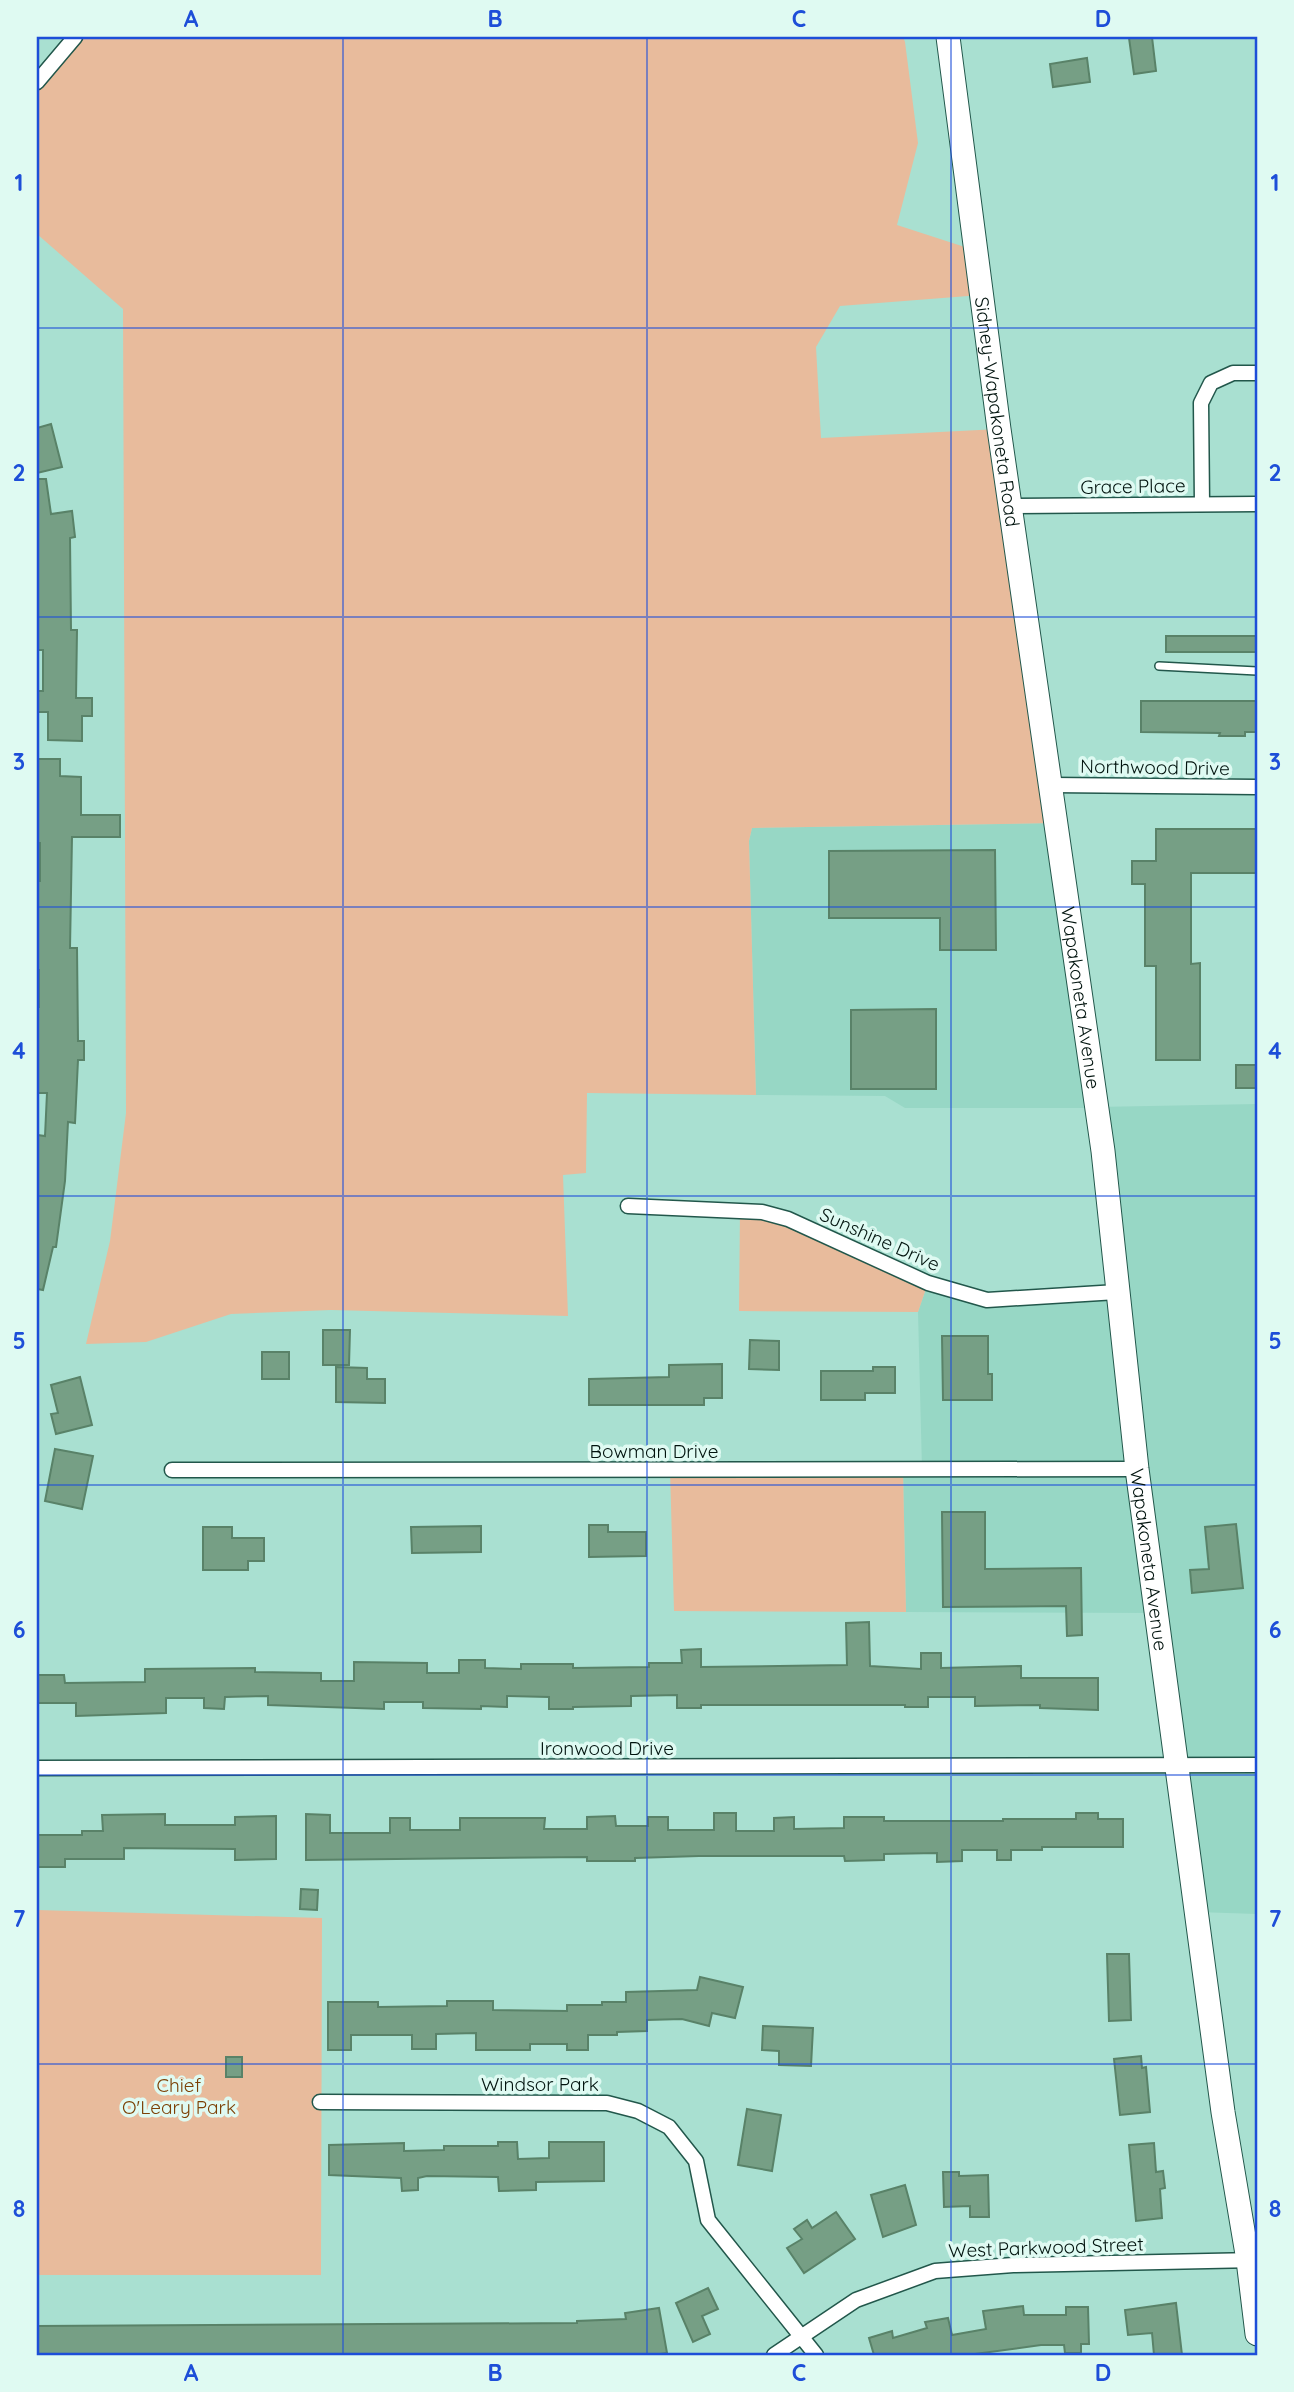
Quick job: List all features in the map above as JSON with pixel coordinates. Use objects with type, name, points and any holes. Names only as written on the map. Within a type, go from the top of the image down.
[{"type":"main road","name":"Sidney-Wapakoneta Road","points":[[948,37],[974,250],[1052,785]]},
{"type":"main road","name":"Wapakoneta Avenue","points":[[1052,785],[1103,1151],[1137,1469],[1223,2112],[1252,2260],[1257,2334]]},
{"type":"street","points":[[37,82],[75,37]]},
{"type":"street","points":[[1202,504],[1201,403],[1211,383],[1233,373],[1257,373]]},
{"type":"street","name":"Grace Place","points":[[1010,506],[1257,504]]},
{"type":"street","name":"Northwood Drive","points":[[1052,785],[1257,787]]},
{"type":"street","name":"Sunshine Drive","points":[[628,1206],[762,1212],[788,1219],[928,1283],[987,1300],[1118,1292]]},
{"type":"street","name":"Bowman Drive","points":[[172,1470],[1137,1469]]},
{"type":"street","name":"Ironwood Drive","points":[[37,1768],[1257,1765]]},
{"type":"street","name":"Windsor Park","points":[[320,2102],[607,2103],[638,2110],[669,2126],[696,2161],[708,2220],[816,2355]]},
{"type":"street","name":"West Parkwood Street","points":[[774,2355],[856,2300],[936,2271],[1013,2265],[1252,2260]]},
{"type":"lane","points":[[1159,666],[1257,671]]},
{"type":"shaded area","points":[[1056,823],[1096,1107],[1257,1104],[1257,1914],[1197,1912],[1156,1613],[906,1612],[903,1470],[922,1469],[918,1312],[928,1283],[987,1300],[1117,1292],[1096,1108],[905,1108],[885,1096],[756,1095],[749,841],[752,828]]},
{"type":"green space","points":[[75,37],[903,37],[905,42],[918,143],[897,225],[974,250],[981,295],[840,306],[816,347],[821,438],[999,429],[1056,823],[752,828],[749,841],[756,1095],[587,1093],[586,1173],[563,1175],[568,1316],[331,1310],[231,1314],[146,1342],[86,1344],[110,1241],[126,1113],[123,309],[37,234],[37,82]]},
{"type":"green space","points":[[740,1210],[762,1212],[928,1283],[918,1312],[739,1311]]},
{"type":"green space","points":[[670,1470],[903,1470],[906,1612],[674,1611]]},
{"type":"green space","name":"Chief O'Leary Park","points":[[37,1910],[322,1918],[321,2275],[37,2275]]},
{"type":"building","points":[[1152,37],[1156,71],[1134,74],[1129,38]]},
{"type":"building","points":[[1087,58],[1090,82],[1053,87],[1050,64]]},
{"type":"building","points":[[51,424],[62,467],[37,473],[37,428]]},
{"type":"building","points":[[37,479],[46,479],[51,514],[72,511],[75,537],[70,538],[71,630],[77,630],[76,698],[92,698],[92,716],[82,716],[82,741],[48,740],[48,712],[37,712],[37,691],[43,691],[43,650],[37,650]]},
{"type":"building","points":[[1166,636],[1257,636],[1257,652],[1166,652]]},
{"type":"building","points":[[1141,701],[1257,701],[1257,732],[1245,732],[1245,736],[1219,736],[1220,733],[1141,732]]},
{"type":"building","points":[[37,759],[60,759],[60,776],[81,777],[81,815],[120,815],[120,837],[72,837],[70,948],[77,948],[78,1041],[84,1041],[84,1060],[78,1060],[75,1123],[68,1122],[65,1181],[56,1247],[53,1247],[43,1290],[37,1289],[37,1135],[45,1136],[47,1093],[37,1093],[37,881],[40,881],[40,843],[37,843]]},
{"type":"building","points":[[1156,829],[1257,829],[1257,873],[1191,873],[1191,964],[1200,963],[1200,1060],[1156,1060],[1156,966],[1145,966],[1145,884],[1132,884],[1132,861],[1156,861]]},
{"type":"building","points":[[995,850],[996,950],[940,950],[940,918],[829,918],[829,851]]},
{"type":"building","points":[[936,1009],[936,1089],[851,1089],[851,1010]]},
{"type":"building","points":[[1236,1065],[1257,1065],[1257,1088],[1236,1088]]},
{"type":"building","points":[[323,1330],[350,1330],[349,1365],[323,1365]]},
{"type":"building","points":[[942,1336],[988,1336],[988,1374],[992,1374],[992,1400],[943,1400]]},
{"type":"building","points":[[750,1340],[779,1341],[779,1370],[749,1369]]},
{"type":"building","points":[[262,1352],[289,1352],[289,1379],[262,1379]]},
{"type":"building","points":[[722,1364],[722,1398],[704,1398],[704,1405],[589,1405],[589,1379],[669,1377],[669,1365]]},
{"type":"building","points":[[336,1367],[367,1368],[367,1379],[385,1379],[385,1403],[336,1402]]},
{"type":"building","points":[[873,1367],[895,1367],[895,1393],[865,1393],[865,1400],[821,1400],[821,1371],[873,1371]]},
{"type":"building","points":[[80,1377],[92,1425],[56,1434],[51,1414],[58,1413],[51,1385]]},
{"type":"building","points":[[55,1449],[93,1456],[82,1509],[45,1501]]},
{"type":"building","points":[[942,1512],[985,1512],[985,1569],[1081,1568],[1082,1635],[1067,1636],[1066,1606],[943,1607]]},
{"type":"building","points":[[1236,1524],[1243,1588],[1192,1593],[1190,1570],[1209,1569],[1205,1527]]},
{"type":"building","points":[[589,1525],[608,1525],[608,1532],[646,1532],[646,1556],[589,1557]]},
{"type":"building","points":[[481,1526],[481,1552],[412,1553],[411,1527]]},
{"type":"building","points":[[203,1527],[232,1527],[232,1538],[264,1538],[264,1561],[248,1561],[248,1570],[203,1570]]},
{"type":"building","points":[[869,1622],[870,1666],[921,1669],[921,1653],[941,1653],[941,1668],[1021,1666],[1021,1678],[1098,1678],[1098,1710],[1040,1708],[1040,1705],[975,1706],[975,1697],[928,1697],[928,1707],[701,1705],[701,1708],[677,1708],[677,1695],[631,1696],[631,1706],[573,1709],[549,1709],[549,1697],[507,1696],[507,1707],[423,1708],[423,1702],[384,1702],[384,1709],[268,1705],[268,1696],[225,1697],[224,1709],[204,1708],[204,1698],[166,1698],[166,1713],[76,1716],[76,1703],[37,1703],[37,1675],[64,1675],[65,1683],[145,1682],[145,1669],[255,1668],[255,1672],[321,1673],[321,1681],[354,1681],[354,1662],[427,1663],[427,1673],[459,1673],[459,1660],[485,1660],[485,1668],[521,1669],[521,1664],[573,1664],[573,1668],[649,1667],[649,1663],[682,1663],[681,1650],[701,1649],[701,1667],[847,1665],[846,1623]]},
{"type":"building","points":[[714,1813],[736,1813],[736,1831],[774,1831],[774,1818],[794,1817],[794,1829],[844,1828],[844,1817],[884,1817],[884,1821],[1003,1821],[1076,1819],[1076,1813],[1098,1813],[1098,1819],[1123,1819],[1123,1847],[1042,1847],[1042,1850],[1011,1850],[1011,1860],[997,1860],[997,1850],[962,1850],[962,1861],[937,1862],[937,1853],[884,1854],[884,1860],[845,1861],[844,1856],[699,1856],[635,1858],[635,1861],[587,1861],[587,1857],[306,1860],[306,1814],[330,1815],[330,1833],[390,1833],[390,1818],[410,1818],[410,1830],[460,1830],[460,1818],[545,1818],[544,1829],[587,1829],[587,1817],[615,1816],[616,1826],[648,1826],[648,1817],[668,1817],[668,1830],[714,1830]]},
{"type":"building","points":[[165,1814],[165,1825],[235,1825],[235,1817],[276,1816],[276,1859],[235,1860],[235,1849],[124,1848],[124,1859],[65,1859],[65,1867],[37,1867],[37,1835],[82,1835],[82,1831],[103,1831],[102,1815]]},
{"type":"building","points":[[301,1889],[318,1890],[317,1910],[300,1909]]},
{"type":"building","points":[[1107,1954],[1129,1954],[1131,2020],[1109,2021]]},
{"type":"building","points":[[700,1977],[743,1987],[735,2018],[712,2013],[709,2026],[682,2019],[647,2020],[647,2031],[588,2035],[588,2050],[567,2050],[567,2044],[530,2044],[530,2050],[476,2050],[476,2033],[436,2034],[436,2049],[412,2049],[412,2035],[351,2035],[351,2050],[328,2050],[328,2002],[378,2002],[378,2007],[447,2006],[447,2001],[493,2001],[493,2010],[567,2011],[567,2005],[626,2002],[626,1992],[697,1990]]},
{"type":"building","points":[[763,2026],[813,2028],[811,2066],[779,2065],[779,2051],[762,2050]]},
{"type":"building","points":[[1141,2056],[1142,2068],[1146,2067],[1150,2112],[1120,2115],[1114,2059]]},
{"type":"building","points":[[226,2057],[242,2057],[242,2077],[226,2077]]},
{"type":"building","points":[[747,2109],[781,2115],[772,2171],[738,2165]]},
{"type":"building","points":[[498,2142],[517,2142],[518,2159],[549,2158],[549,2142],[604,2142],[604,2181],[536,2182],[536,2190],[499,2191],[498,2177],[427,2176],[418,2178],[418,2190],[402,2191],[401,2178],[329,2175],[329,2145],[404,2143],[404,2151],[444,2150],[444,2146],[498,2146]]},
{"type":"building","points":[[1154,2143],[1156,2172],[1163,2171],[1165,2188],[1160,2189],[1162,2218],[1136,2221],[1129,2145]]},
{"type":"building","points":[[943,2172],[959,2172],[959,2176],[988,2175],[989,2217],[970,2217],[970,2206],[944,2207]]},
{"type":"building","points":[[905,2185],[916,2225],[883,2237],[871,2195]]},
{"type":"building","points":[[836,2212],[855,2239],[804,2273],[787,2248],[802,2239],[794,2229],[807,2220],[812,2228]]},
{"type":"building","points":[[708,2288],[718,2309],[702,2316],[710,2334],[693,2342],[676,2303]]},
{"type":"building","points":[[1176,2303],[1182,2355],[1154,2355],[1152,2333],[1128,2335],[1125,2310]]},
{"type":"building","points":[[1023,2306],[1024,2315],[1066,2315],[1066,2307],[1088,2307],[1089,2344],[1081,2344],[1081,2353],[1065,2353],[1064,2345],[1041,2345],[976,2355],[874,2355],[869,2338],[892,2331],[893,2338],[927,2328],[925,2322],[948,2318],[952,2335],[986,2329],[983,2311]]},
{"type":"building","points":[[659,2308],[667,2353],[652,2355],[37,2355],[37,2326],[577,2323],[626,2319],[625,2313]]}]
